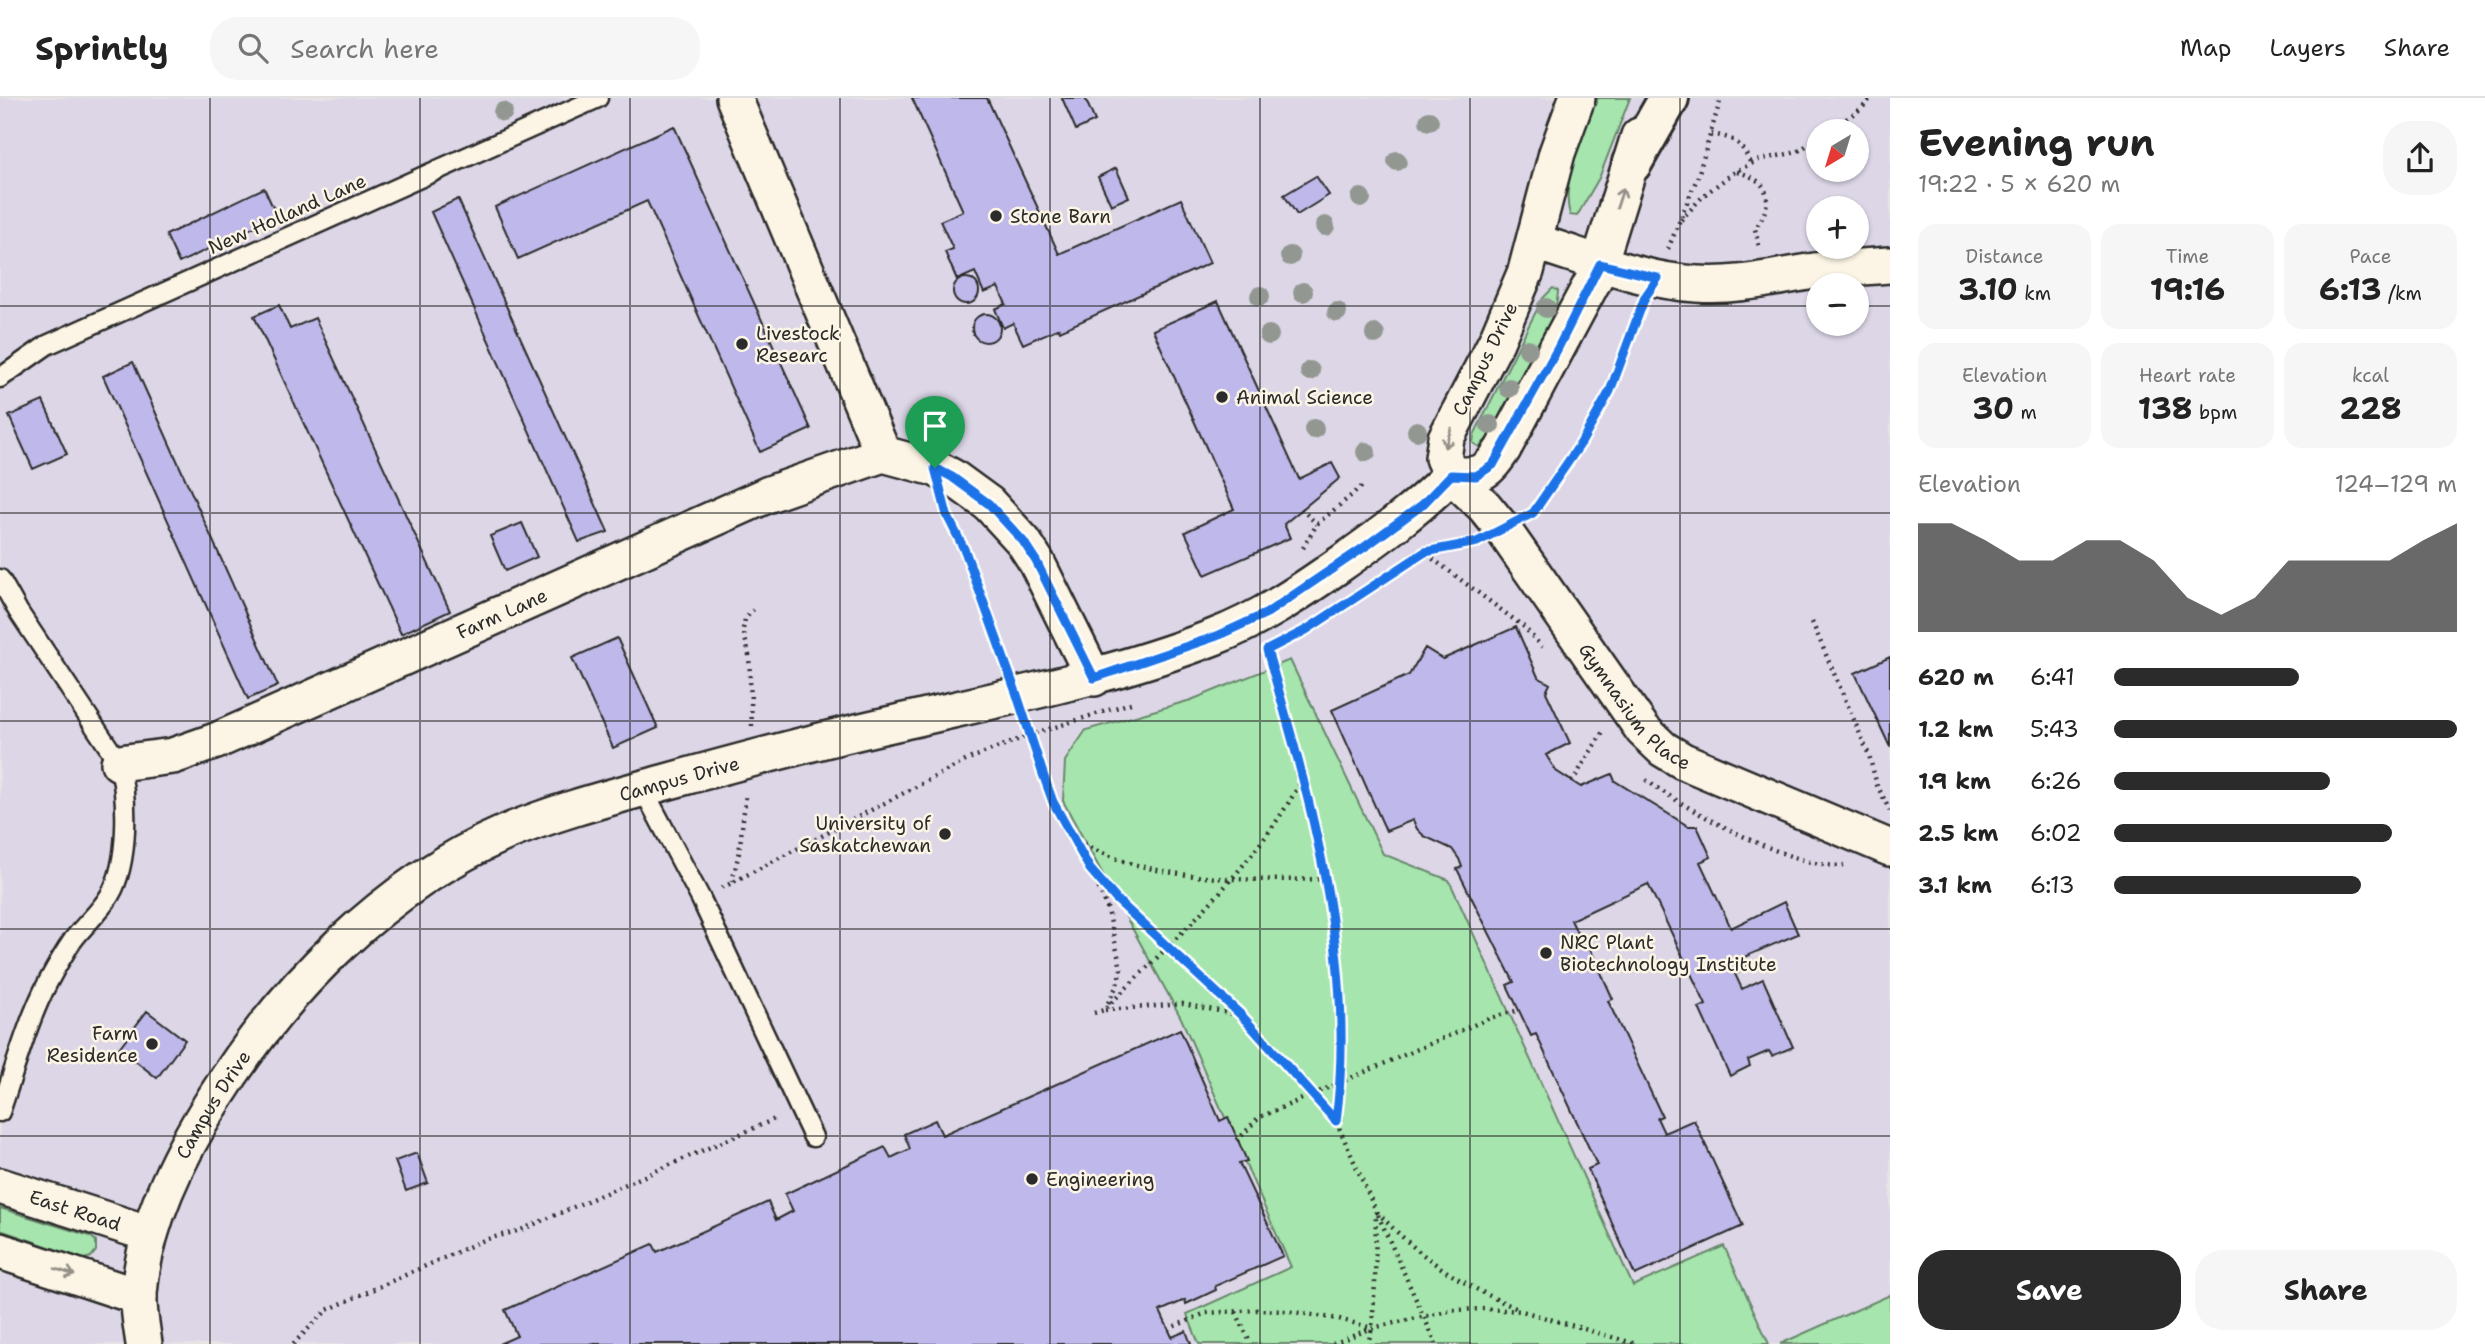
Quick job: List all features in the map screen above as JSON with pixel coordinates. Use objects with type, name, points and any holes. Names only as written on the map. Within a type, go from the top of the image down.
[{"type":"main road","points":[[1632,163],[1669,98]]},
{"type":"street","points":[[734,98],[883,454],[935,468],[989,504],[1023,541],[1036,561],[1094,678]]},
{"type":"street","name":"Campus Drive","points":[[144,1344],[139,1297],[150,1234],[166,1188],[186,1148],[234,1067],[285,1004],[352,932],[421,880],[503,834],[572,808],[865,730],[1094,678],[1217,636],[1267,613],[1422,505],[1451,475],[1443,458],[1446,438],[1496,342],[1526,271],[1557,153],[1577,98]]},
{"type":"street","points":[[1451,475],[1476,476],[1493,465],[1558,348],[1600,264],[1651,98]]},
{"type":"street","points":[[1535,242],[1600,264],[1658,278],[1699,284],[1731,284],[1819,271],[1890,265]]},
{"type":"street","name":"Farm Lane","points":[[119,763],[173,756],[216,741],[769,494],[883,454]]},
{"type":"street","name":"Gymnasium Place","points":[[1451,475],[1484,506],[1502,528],[1643,730],[1663,748],[1683,761],[1890,848]]},
{"type":"street","name":"East Road","points":[[0,1186],[150,1234]]},
{"type":"street","points":[[0,1251],[139,1297]]},
{"type":"lane","name":"New Holland Lane","points":[[0,377],[47,345],[597,98]]},
{"type":"lane","points":[[0,579],[18,611],[119,763],[125,787],[119,874],[112,892],[74,939],[47,983],[0,1112]]},
{"type":"lane","points":[[643,789],[701,899],[813,1137]]},
{"type":"path","points":[[1338,609],[1425,552],[1477,542],[1533,513],[1581,443],[1610,391],[1645,297],[1658,278],[1698,176],[1721,98]]},
{"type":"path","points":[[1846,119],[1871,98]]},
{"type":"path","points":[[1711,134],[1730,137],[1744,147],[1751,164]]},
{"type":"path","points":[[1677,224],[1704,195],[1736,171],[1751,164],[1797,152],[1806,146]]},
{"type":"path","points":[[1736,171],[1754,177],[1764,188],[1768,203],[1764,216],[1755,229],[1766,279]]},
{"type":"path","points":[[935,468],[947,515],[965,551],[1053,802],[1090,869],[1108,910],[1121,969],[1117,985],[1104,1010]]},
{"type":"path","points":[[1300,552],[1317,524],[1364,484]]},
{"type":"path","points":[[1301,509],[1317,524]]},
{"type":"path","points":[[1425,552],[1524,627],[1550,657]]},
{"type":"path","points":[[1812,622],[1869,755],[1877,785],[1890,812]]},
{"type":"path","points":[[1256,655],[1277,645]]},
{"type":"path","points":[[1267,650],[1304,777],[1326,879],[1336,961],[1341,1083],[1336,1121]]},
{"type":"path","points":[[701,899],[971,758],[1030,735],[1142,699]]},
{"type":"path","points":[[1597,719],[1611,738]]},
{"type":"path","points":[[1572,782],[1605,729]]},
{"type":"path","points":[[1638,775],[1713,821],[1755,841],[1816,865],[1849,864]]},
{"type":"path","points":[[1104,1010],[1233,878],[1291,800],[1304,777]]},
{"type":"path","points":[[1071,837],[1116,860],[1172,872],[1233,878],[1326,879]]},
{"type":"path","points":[[1090,869],[1116,899],[1241,1015],[1336,1121],[1436,1344]]},
{"type":"path","points":[[1094,1013],[1183,1004],[1241,1015]]},
{"type":"path","points":[[1237,1141],[1258,1118],[1490,1018],[1520,1010]]},
{"type":"path","points":[[293,1344],[327,1310],[415,1269],[484,1240],[521,1230],[800,1108]]},
{"type":"path","points":[[1376,1211],[1437,1267],[1474,1290],[1522,1311],[1636,1344]]},
{"type":"path","points":[[1368,1344],[1372,1328],[1376,1211]]},
{"type":"path","points":[[1168,1329],[1206,1313],[1257,1310],[1286,1311],[1339,1319],[1372,1328]]},
{"type":"path","points":[[1333,1344],[1372,1328],[1453,1310],[1522,1311]]},
{"type":"path","points":[[1237,1312],[1251,1344]]},
{"type":"shaded area","name":"University of Saskatchewan","points":[[0,98],[1890,98],[1890,1344],[0,1344]]},
{"type":"green space","points":[[1598,98],[1630,98],[1599,178],[1577,216],[1570,215],[1568,187],[1571,171],[1580,140]]},
{"type":"green space","points":[[1553,288],[1558,291],[1555,309],[1542,346],[1491,435],[1479,447],[1473,443],[1474,435],[1543,298]]},
{"type":"green space","points":[[1290,660],[1383,854],[1449,880],[1633,1286],[1724,1246],[1769,1344],[1199,1344],[1187,1314],[1291,1267],[1181,1018],[1063,801],[1065,761],[1086,730],[1191,700]]},
{"type":"green space","points":[[0,1208],[90,1236],[96,1241],[96,1251],[91,1257],[84,1259],[0,1230]]},
{"type":"green space","points":[[1890,1295],[1890,1344],[1780,1344]]},
{"type":"building","name":"Stone Barn","points":[[912,98],[987,98],[1059,254],[1181,199],[1210,263],[1060,331],[1059,328],[1023,344],[1013,323],[1003,328],[995,309],[1006,304],[998,287],[984,293],[975,272],[957,280],[945,252],[953,249],[940,221],[963,211]]},
{"type":"building","points":[[1062,98],[1085,98],[1095,121],[1076,130]]},
{"type":"building","name":"Livestock Researc","points":[[674,126],[811,429],[760,452],[647,201],[518,259],[495,207]]},
{"type":"building","points":[[1116,168],[1129,197],[1111,205],[1098,177]]},
{"type":"building","points":[[1316,176],[1329,195],[1297,215],[1284,195]]},
{"type":"building","points":[[264,188],[277,216],[179,263],[166,235]]},
{"type":"building","points":[[458,199],[608,532],[579,542],[431,212]]},
{"type":"building","points":[[966,278],[975,282],[979,291],[975,300],[966,304],[957,300],[953,291],[957,282]]},
{"type":"building","name":"Animal Science","points":[[1218,301],[1299,479],[1332,463],[1340,478],[1284,524],[1290,538],[1205,575],[1185,532],[1234,509],[1153,330]]},
{"type":"building","points":[[279,305],[290,329],[315,318],[450,611],[401,634],[254,316]]},
{"type":"building","points":[[986,314],[996,318],[1000,328],[996,338],[986,342],[976,338],[972,328],[976,318]]},
{"type":"building","points":[[133,362],[278,686],[248,699],[103,376]]},
{"type":"building","points":[[43,401],[67,454],[33,469],[9,416]]},
{"type":"building","points":[[522,523],[537,557],[505,571],[490,536]]},
{"type":"building","name":"NRC Plant Biotechnology Institute","points":[[1516,627],[1538,677],[1550,684],[1546,692],[1570,743],[1546,755],[1556,771],[1581,787],[1612,774],[1615,781],[1688,826],[1697,826],[1711,857],[1700,862],[1731,928],[1784,902],[1798,934],[1744,957],[1748,968],[1735,974],[1742,989],[1763,979],[1793,1047],[1772,1056],[1769,1051],[1748,1060],[1750,1066],[1730,1076],[1699,1008],[1706,1005],[1648,884],[1571,920],[1584,948],[1589,946],[1613,999],[1608,1001],[1662,1116],[1657,1118],[1664,1133],[1694,1120],[1743,1226],[1635,1275],[1588,1169],[1597,1165],[1536,1034],[1531,1036],[1507,985],[1514,982],[1457,869],[1462,867],[1459,859],[1452,849],[1424,836],[1413,820],[1386,831],[1332,710],[1409,675],[1425,648],[1443,659]]},
{"type":"building","points":[[617,638],[658,728],[613,748],[572,658]]},
{"type":"building","points":[[1890,657],[1890,747],[1855,673]]},
{"type":"building","name":"Farm Residence","points":[[147,1011],[185,1040],[157,1078],[119,1048]]},
{"type":"building","name":"Engineering","points":[[1180,1029],[1220,1121],[1228,1117],[1247,1161],[1239,1163],[1283,1256],[1215,1286],[1216,1290],[1186,1304],[1185,1300],[1160,1311],[1172,1337],[1186,1331],[1191,1344],[499,1344],[517,1336],[505,1310],[653,1244],[657,1252],[768,1202],[776,1220],[793,1211],[785,1194],[885,1147],[891,1158],[910,1149],[904,1134],[935,1120],[942,1135]]},
{"type":"building","points":[[417,1153],[428,1183],[406,1191],[395,1161]]},
{"type":"place","name":"Stone Barn","points":[[996,216]]},
{"type":"place","name":"Livestock Researc","points":[[742,344]]},
{"type":"place","name":"Animal Science","points":[[1222,397]]},
{"type":"place","name":"University of Saskatchewan","points":[[945,834]]},
{"type":"place","name":"NRC Plant Biotechnology Institute","points":[[1546,953]]},
{"type":"place","name":"Farm Residence","points":[[152,1044]]},
{"type":"place","name":"Engineering","points":[[1032,1179]]},
{"type":"route","points":[[1600,264],[1658,278],[1645,297],[1610,391],[1581,443],[1533,513],[1477,542],[1425,552],[1306,630],[1267,650],[1304,777],[1330,899],[1340,1016],[1341,1083],[1336,1121],[1241,1015],[1116,899],[1090,869],[1053,802],[965,551],[947,515],[935,468],[989,504],[1023,541],[1036,561],[1094,678],[1217,636],[1267,613],[1422,505],[1451,475],[1476,476],[1493,465],[1558,348],[1600,264]]}]
